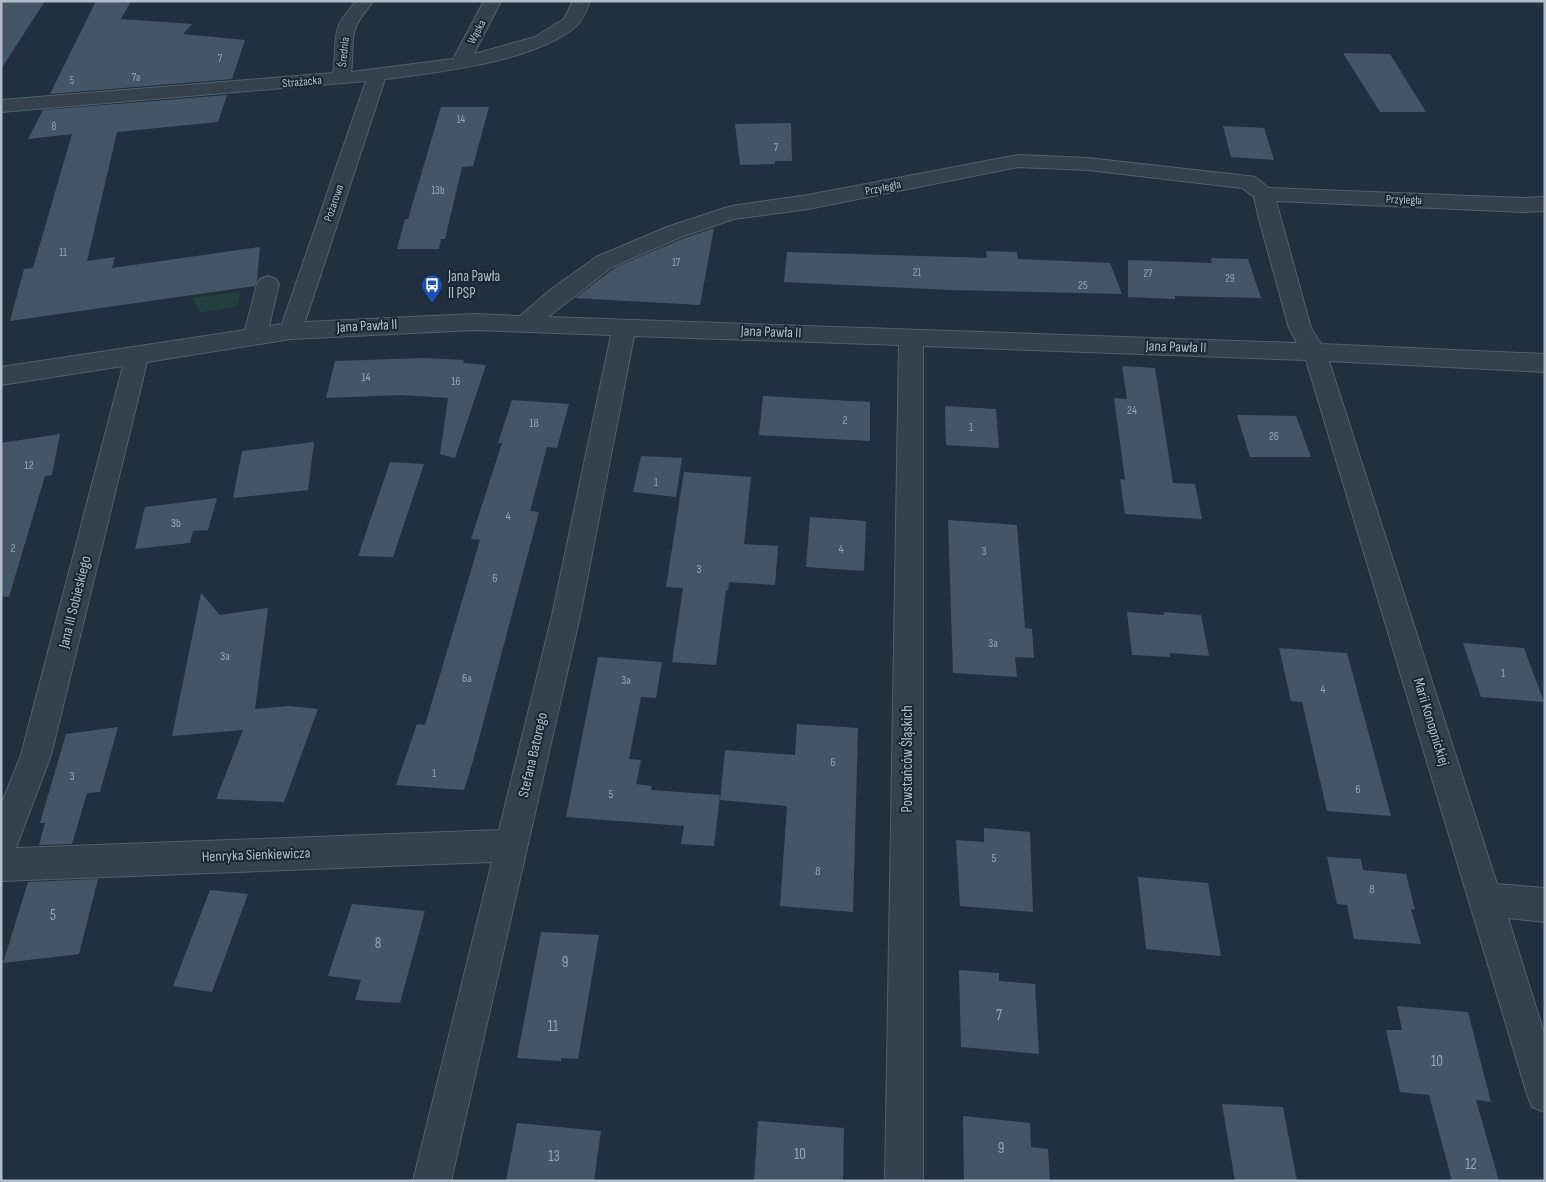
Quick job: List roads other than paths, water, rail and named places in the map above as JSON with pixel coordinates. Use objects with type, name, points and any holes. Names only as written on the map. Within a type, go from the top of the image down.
[{"type":"street","name":"Średnia","points":[[341,78],[345,58],[344,41],[348,24],[365,1]]},
{"type":"street","name":"Wąska","points":[[460,63],[493,1]]},
{"type":"street","name":"Strażacka","points":[[1,106],[377,75],[460,63],[541,42],[570,23],[578,13],[582,1]]},
{"type":"street","name":"Pożarowa","points":[[291,331],[377,75]]},
{"type":"street","name":"Przyległa","points":[[526,322],[557,296],[604,262],[674,232],[731,213],[808,202],[1018,161],[1088,164],[1248,182],[1264,194],[1523,205],[1545,204]]},
{"type":"street","points":[[1264,194],[1269,219],[1300,328],[1314,352]]},
{"type":"street","points":[[255,337],[268,284]]},
{"type":"street","name":"Jana Pawła II","points":[[1,376],[291,331],[424,323],[526,322],[1314,352],[1545,363]]},
{"type":"street","name":"Stefana Batorego","points":[[432,1181],[566,616],[624,327]]},
{"type":"street","name":"Powstańców Śląskich","points":[[904,1181],[910,337]]},
{"type":"street","name":"Marii Konopnickiej","points":[[1314,352],[1324,374],[1545,1094]]},
{"type":"street","name":"Jana III Sobieskiego","points":[[1,846],[36,755],[137,355]]},
{"type":"street","name":"Henryka Sienkiewicza","points":[[1,865],[512,845]]},
{"type":"street","points":[[1486,900],[1545,906]]},
{"type":"place","name":"Jana Pawła II PSP","points":[[432,304]]}]
